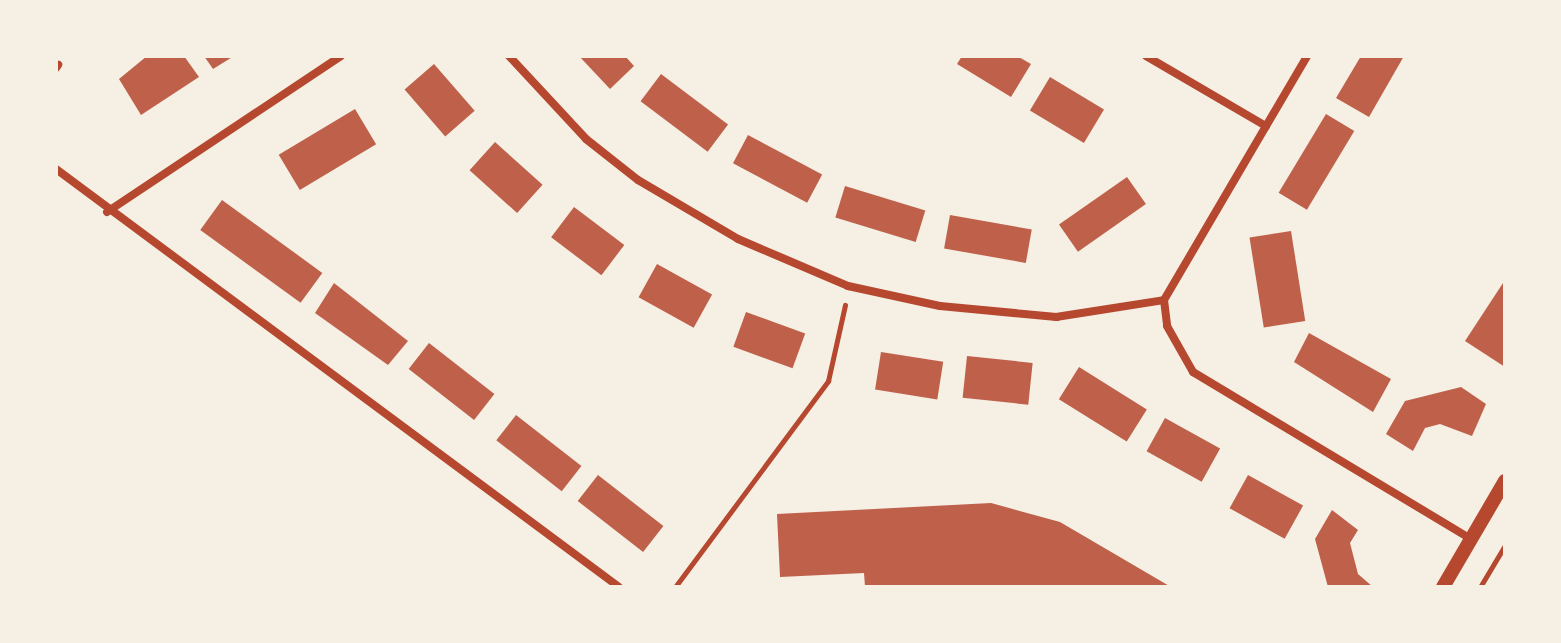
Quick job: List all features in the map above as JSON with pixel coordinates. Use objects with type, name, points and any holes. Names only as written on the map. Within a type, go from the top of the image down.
[{"type":"street","points":[[107,212],[341,56]]},
{"type":"street","points":[[509,56],[586,139],[638,180],[738,239],[848,286],[940,306],[1056,317],[1164,300]]},
{"type":"street","points":[[1146,56],[1266,126]]},
{"type":"street","points":[[1307,56],[1164,300],[1167,326],[1193,372],[1471,539]]},
{"type":"street","points":[[56,169],[107,212],[619,587]]},
{"type":"street","points":[[1443,587],[1505,481]]},
{"type":"path","points":[[675,587],[828,381],[848,286]]},
{"type":"path","points":[[1480,587],[1505,545]]},
{"type":"building","points":[[147,56],[184,56],[199,77],[141,115],[119,79]]},
{"type":"building","points":[[204,56],[234,56],[213,69]]},
{"type":"building","points":[[579,56],[625,56],[634,66],[610,89]]},
{"type":"building","points":[[962,56],[1017,56],[1031,64],[1011,97],[957,64]]},
{"type":"building","points":[[1361,56],[1404,56],[1369,117],[1336,98]]},
{"type":"building","points":[[434,64],[475,111],[445,136],[405,90]]},
{"type":"building","points":[[661,74],[728,125],[708,152],[641,101]]},
{"type":"building","points":[[1050,77],[1104,109],[1084,143],[1030,110]]},
{"type":"building","points":[[355,109],[376,144],[300,190],[279,155]]},
{"type":"building","points":[[1326,114],[1354,131],[1307,210],[1279,193]]},
{"type":"building","points":[[748,135],[822,174],[807,203],[733,163]]},
{"type":"building","points":[[495,142],[543,185],[517,213],[470,170]]},
{"type":"building","points":[[1127,177],[1146,204],[1078,252],[1059,225]]},
{"type":"building","points":[[845,186],[925,211],[916,242],[835,218]]},
{"type":"building","points":[[222,200],[322,273],[301,303],[200,230]]},
{"type":"building","points":[[574,207],[624,245],[601,275],[551,237]]},
{"type":"building","points":[[950,215],[1032,229],[1026,263],[944,248]]},
{"type":"building","points":[[1291,231],[1305,321],[1264,327],[1250,238]]},
{"type":"building","points":[[657,264],[712,295],[694,328],[639,297]]},
{"type":"building","points":[[334,283],[408,341],[388,365],[315,313]]},
{"type":"building","points":[[1505,284],[1505,367],[1465,341]]},
{"type":"building","points":[[746,312],[805,334],[793,368],[733,347]]},
{"type":"building","points":[[1309,333],[1391,379],[1373,412],[1294,362]]},
{"type":"building","points":[[429,343],[494,394],[474,420],[409,369]]},
{"type":"building","points":[[881,352],[943,362],[937,399],[875,390]]},
{"type":"building","points":[[967,356],[1033,363],[1028,405],[963,398]]},
{"type":"building","points":[[1079,367],[1147,409],[1127,442],[1059,399]]},
{"type":"building","points":[[1461,387],[1486,404],[1472,436],[1440,424],[1425,428],[1413,451],[1386,434],[1405,401]]},
{"type":"building","points":[[516,415],[581,466],[562,491],[496,440]]},
{"type":"building","points":[[1165,418],[1220,449],[1202,482],[1147,451]]},
{"type":"building","points":[[598,475],[663,526],[643,552],[578,501]]},
{"type":"building","points":[[1248,475],[1303,506],[1285,539],[1230,508]]},
{"type":"building","points":[[991,503],[1060,522],[1171,587],[865,587],[864,573],[780,577],[777,514]]},
{"type":"building","points":[[1332,510],[1358,530],[1350,543],[1358,574],[1373,587],[1328,587],[1315,539]]}]
